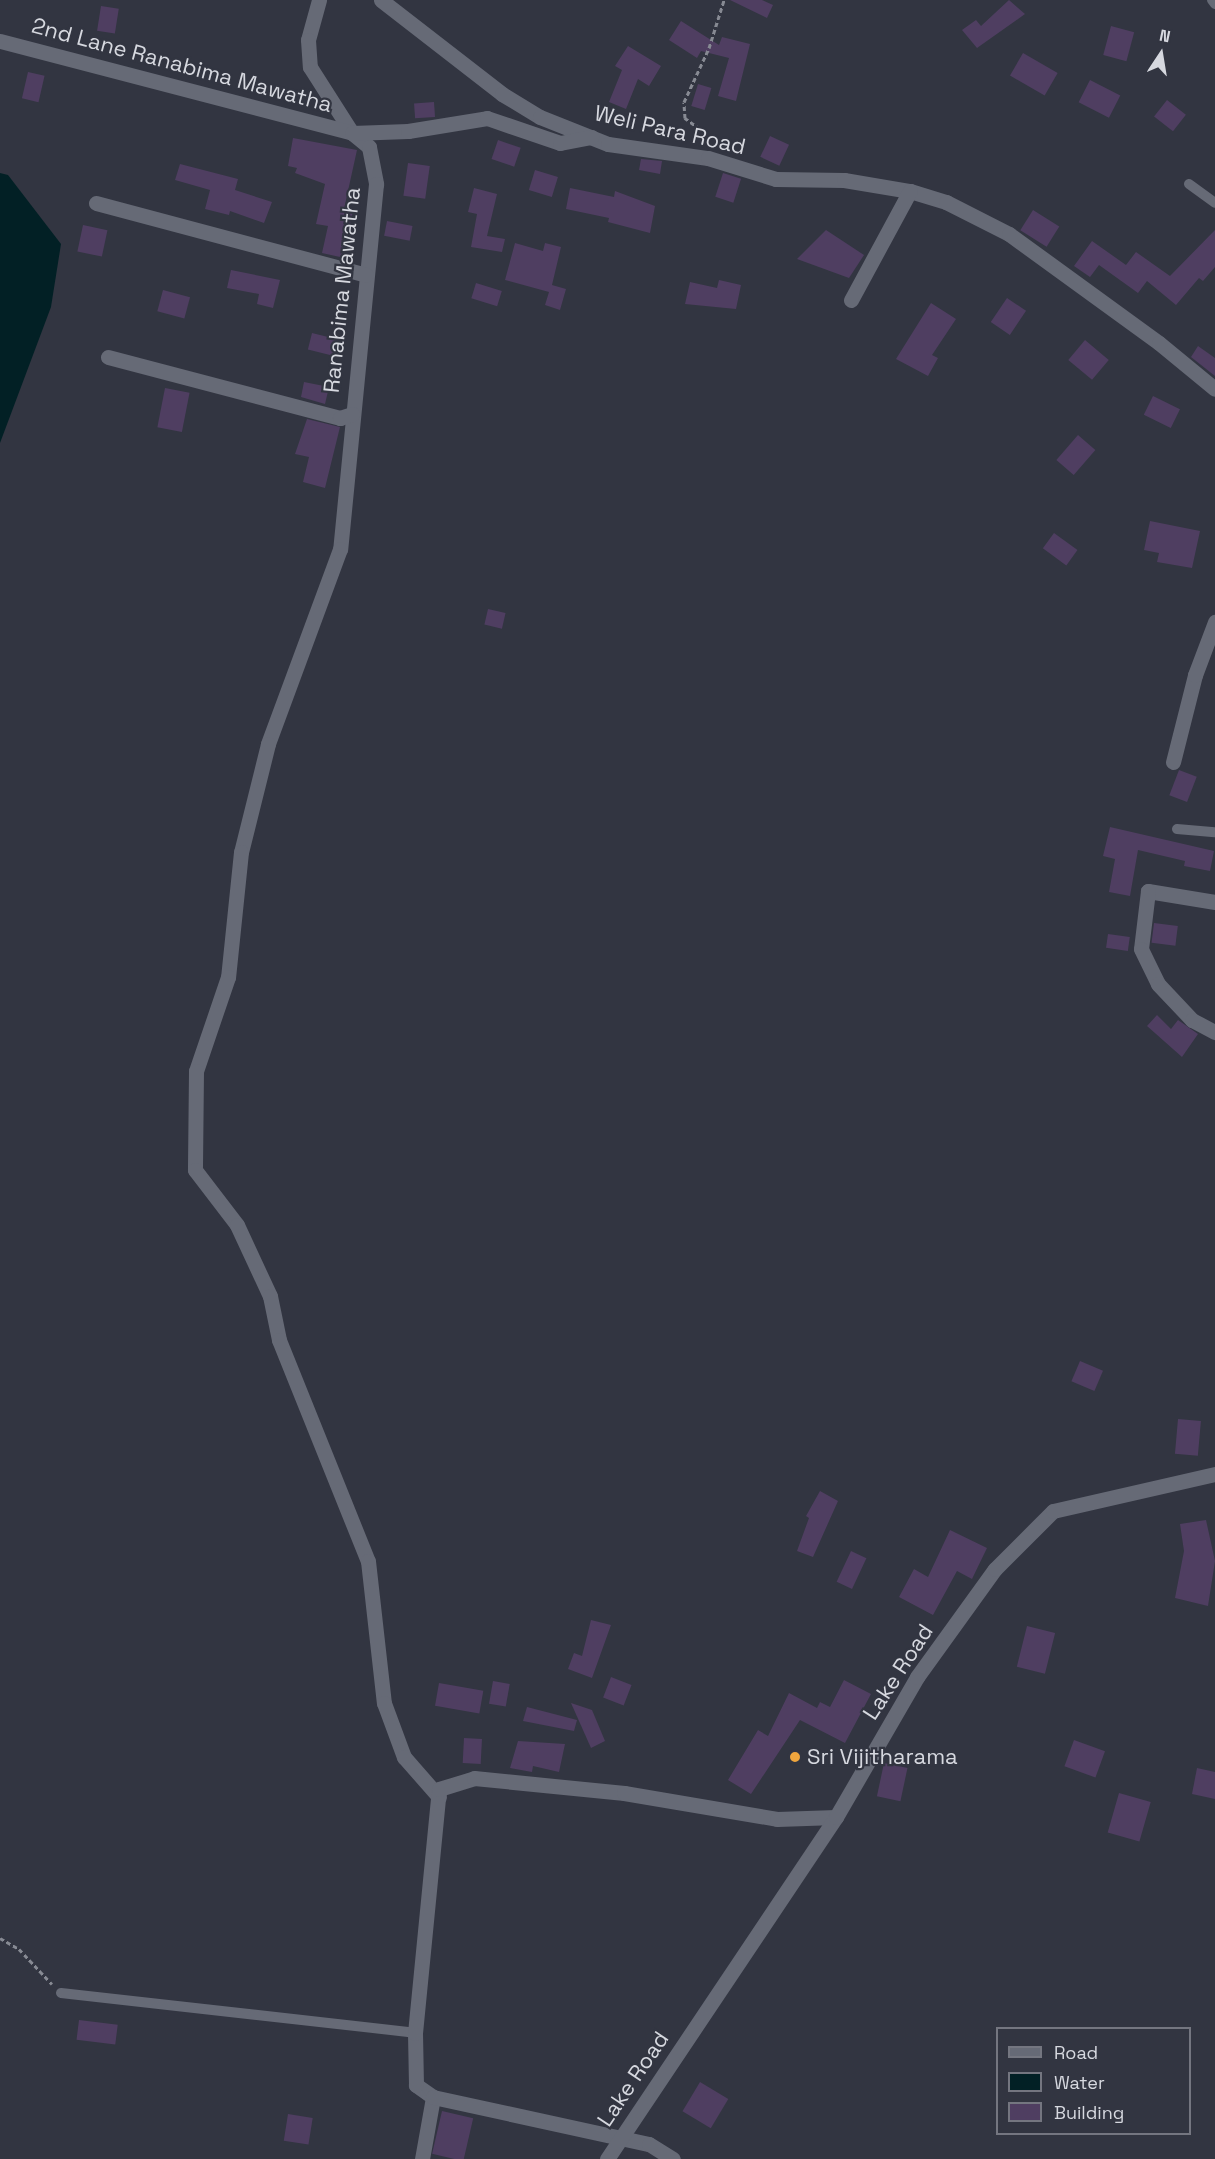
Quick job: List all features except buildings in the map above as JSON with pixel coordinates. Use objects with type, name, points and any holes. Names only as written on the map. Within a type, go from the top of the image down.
[{"type":"street","name":"Ranabima Mawatha","points":[[319,0],[308,40],[310,67],[352,133],[369,147],[375,167],[340,549],[268,744],[241,852],[228,977],[196,1071],[195,1170],[237,1225],[270,1296],[279,1340],[368,1561],[384,1703],[404,1757],[439,1797]]},
{"type":"street","name":"Weli Para Road","points":[[381,0],[502,93],[540,117],[608,144],[708,158],[776,179],[844,180],[910,191],[946,202],[1009,234],[1159,343],[1215,389]]},
{"type":"street","name":"2nd Lane Ranabima Mawatha","points":[[0,41],[352,133],[408,131],[487,118],[560,143],[591,137]]},
{"type":"street","points":[[851,300],[910,191]]},
{"type":"street","points":[[96,203],[366,276]]},
{"type":"street","points":[[108,357],[340,418],[352,414]]},
{"type":"street","points":[[1173,762],[1195,675],[1215,622]]},
{"type":"street","points":[[1215,902],[1148,891],[1141,949],[1158,984],[1192,1020],[1215,1032]]},
{"type":"street","name":"Lake Road","points":[[607,2159],[836,1817],[917,1677],[995,1569],[1053,1511],[1215,1474]]},
{"type":"street","points":[[673,2159],[649,2144],[433,2097],[416,2085],[415,2033],[439,1789],[474,1778],[624,1793],[777,1819],[836,1817]]},
{"type":"street","points":[[423,2159],[433,2097]]},
{"type":"lane","points":[[1212,0],[1215,4]]},
{"type":"lane","points":[[1189,184],[1215,203]]},
{"type":"lane","points":[[1177,829],[1215,832]]},
{"type":"lane","points":[[61,1993],[415,2033]]},
{"type":"path","points":[[708,158],[710,140],[685,118],[684,102],[709,48],[724,0]]},
{"type":"path","points":[[0,1938],[19,1949],[61,1993]]},
{"type":"water","points":[[0,173],[8,175],[61,244],[51,307],[0,443]]},
{"type":"place","name":"Sri Vijitharama","points":[[795,1757]]}]
